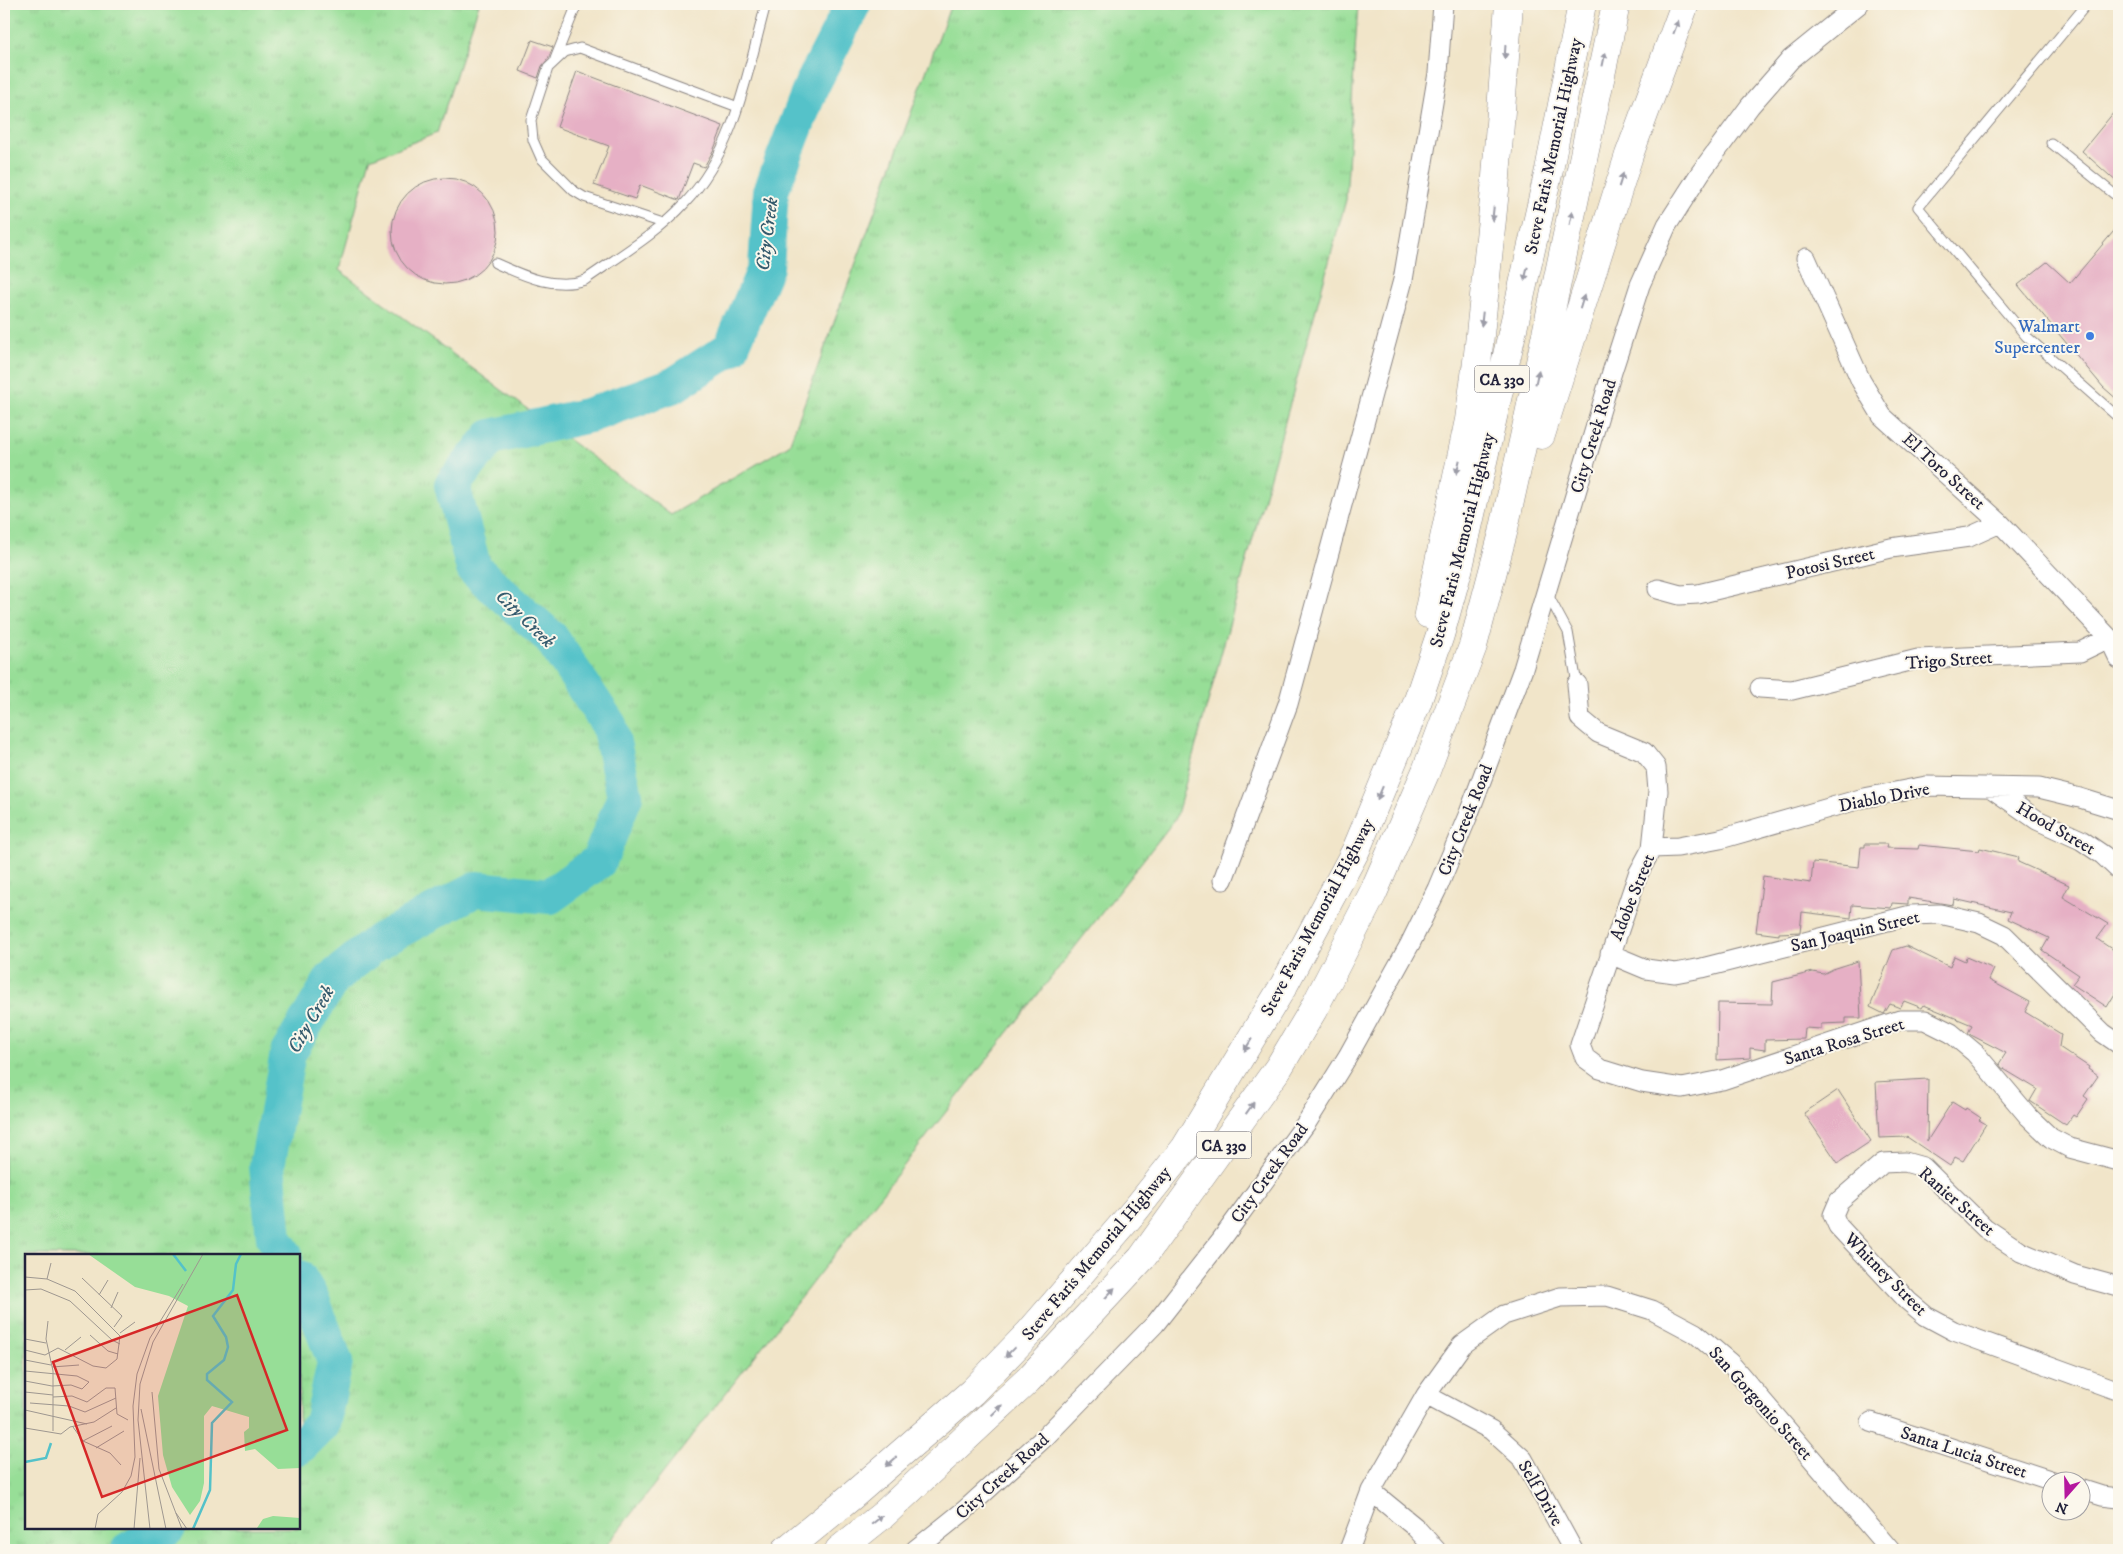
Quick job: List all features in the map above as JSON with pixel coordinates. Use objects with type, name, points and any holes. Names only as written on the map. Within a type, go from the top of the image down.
[{"type":"highway","points":[[1399,748],[1469,420],[1478,354],[1495,190],[1508,4]]},
{"type":"highway","name":"Steve Faris Memorial Highway","points":[[786,1550],[852,1496],[972,1392],[1030,1332],[1085,1270],[1185,1148],[1284,985],[1356,850],[1399,748],[1440,635],[1459,567],[1549,170],[1582,4]]},
{"type":"highway","name":"Steve Faris Memorial Highway","points":[[839,1550],[884,1514],[1028,1380],[1142,1258],[1279,1067],[1314,1010],[1373,893],[1426,771],[1473,646],[1502,533],[1530,409],[1616,4]]},
{"type":"highway","points":[[1473,646],[1629,155],[1685,4]]},
{"type":"street","points":[[1223,880],[1288,704],[1403,280],[1438,73],[1443,4]]},
{"type":"street","name":"City Creek Road","points":[[915,1550],[965,1510],[1045,1437],[1155,1324],[1307,1122],[1348,1056],[1410,944],[1437,889],[1469,813],[1519,678],[1640,285],[1667,225],[1701,172],[1750,106],[1791,59],[1859,4]]},
{"type":"street","name":"El Toro Street","points":[[1806,258],[1861,381],[1882,416],[2000,522],[2109,638],[2119,659]]},
{"type":"street","name":"Potosi Street","points":[[1658,589],[1680,595],[1698,594],[1891,548],[1969,536],[2000,522]]},
{"type":"street","name":"Trigo Street","points":[[1760,688],[1792,690],[1918,659],[2080,652],[2109,638]]},
{"type":"street","name":"Adobe Street","points":[[1577,684],[1580,718],[1598,733],[1644,752],[1656,766],[1658,791],[1652,848],[1638,874],[1580,1044],[1585,1058]]},
{"type":"street","name":"Diablo Drive","points":[[1652,848],[1678,848],[1720,839],[1864,798],[1926,786],[2039,788],[2119,810]]},
{"type":"street","name":"Hood Street","points":[[1991,788],[2037,820],[2081,840],[2103,855],[2119,870]]},
{"type":"street","name":"San Joaquin Street","points":[[1610,954],[1646,969],[1674,973],[1702,968],[1911,915],[1940,914],[1979,923],[2004,935],[2103,1033],[2119,1044]]},
{"type":"street","name":"Santa Rosa Street","points":[[1585,1058],[1600,1069],[1642,1082],[1682,1088],[1722,1080],[1900,1020],[1925,1020],[1951,1033],[1975,1053],[2029,1117],[2051,1138],[2070,1148],[2119,1161]]},
{"type":"street","name":"Ranier Street","points":[[1904,1162],[1923,1167],[1985,1228],[2021,1252],[2075,1275],[2119,1287]]},
{"type":"street","name":"Whitney Street","points":[[1904,1162],[1883,1163],[1838,1202],[1833,1215],[1838,1226],[1914,1306],[1926,1316],[1954,1331],[2119,1391]]},
{"type":"street","name":"San Gorgonio Street","points":[[1349,1550],[1371,1491],[1426,1395],[1462,1344],[1504,1315],[1560,1298],[1607,1296],[1652,1310],[1695,1333],[1730,1363],[1890,1550]]},
{"type":"street","name":"Self Drive","points":[[1426,1395],[1491,1430],[1523,1459],[1573,1550]]},
{"type":"street","name":"Santa Lucia Street","points":[[1871,1422],[2040,1477]]},
{"type":"street","points":[[1371,1491],[1415,1527],[1436,1550]]},
{"type":"street","points":[[2090,1492],[2119,1498]]},
{"type":"lane","points":[[556,59],[577,4]]},
{"type":"lane","points":[[495,263],[519,274],[549,283],[571,284],[585,280],[663,224],[685,204],[709,171],[731,129],[766,4]]},
{"type":"lane","points":[[2087,4],[1918,207],[2026,336],[2119,418]]},
{"type":"lane","points":[[663,224],[584,197],[574,191],[541,158],[533,140],[531,120],[548,68],[565,52],[580,48],[738,107]]},
{"type":"lane","points":[[2051,143],[2114,194]]},
{"type":"lane","points":[[1546,591],[1568,632],[1577,684]]},
{"type":"green space","points":[[4,4],[479,4],[437,133],[370,159],[339,270],[671,515],[789,445],[951,4],[1358,4],[1346,200],[1176,818],[603,1550],[4,1550]]},
{"type":"building","points":[[532,40],[553,47],[548,59],[542,66],[538,78],[520,71]]},
{"type":"building","points":[[577,71],[723,126],[714,149],[704,167],[693,163],[679,200],[640,185],[635,199],[594,185],[609,146],[557,127]]},
{"type":"building","points":[[2119,106],[2119,184],[2082,151]]},
{"type":"building","points":[[445,178],[465,182],[483,193],[494,211],[498,231],[494,251],[483,269],[465,280],[445,284],[425,280],[407,269],[396,251],[392,231],[396,211],[407,193],[425,182]]},
{"type":"building","name":"Walmart Supercenter","points":[[2119,225],[2119,401],[2103,387],[2018,285],[2047,262],[2070,283]]},
{"type":"building","points":[[1865,844],[1887,844],[1886,848],[1918,849],[1919,845],[1979,851],[1980,848],[2019,857],[2018,862],[2069,885],[2063,897],[2108,924],[2097,939],[2119,954],[2119,987],[2107,1007],[2072,984],[2079,975],[2042,950],[2049,938],[2008,919],[2011,912],[1954,899],[1953,905],[1908,898],[1908,904],[1892,903],[1891,908],[1852,905],[1851,918],[1802,912],[1800,932],[1779,933],[1779,935],[1756,932],[1763,876],[1811,883],[1813,862],[1859,867],[1861,847],[1865,847]]},
{"type":"building","points":[[1906,946],[1950,967],[1954,956],[1965,961],[1966,957],[1994,969],[1989,980],[2030,1002],[2025,1012],[2061,1034],[2059,1047],[2089,1067],[2088,1069],[2098,1076],[2084,1096],[2088,1099],[2076,1117],[2073,1115],[2066,1125],[2030,1101],[2037,1089],[2002,1068],[1999,1064],[2006,1053],[1968,1033],[1972,1025],[1924,1005],[1922,1008],[1904,1001],[1900,1008],[1890,1004],[1884,1014],[1870,1007],[1893,950]]},
{"type":"building","points":[[1858,961],[1861,1018],[1846,1018],[1846,1023],[1821,1024],[1821,1029],[1805,1028],[1804,1039],[1765,1040],[1765,1050],[1750,1048],[1750,1058],[1717,1060],[1718,1003],[1772,1004],[1773,982],[1813,972],[1823,974]]},
{"type":"building","points":[[1928,1079],[1927,1141],[1952,1102],[1965,1110],[1966,1108],[1981,1118],[1979,1120],[1986,1124],[1963,1161],[1955,1157],[1950,1166],[1907,1137],[1879,1138],[1876,1082]]},
{"type":"building","points":[[1838,1090],[1871,1141],[1838,1163],[1804,1113]]},
{"type":"waterway","name":"City Creek","points":[[284,1254],[274,1238],[267,1166],[288,1053],[332,979],[379,941],[476,889],[550,896],[599,861],[625,796],[609,725],[551,638],[474,569],[452,485],[491,437],[590,415],[674,385],[731,348],[766,267],[771,191],[811,87],[853,4]]},
{"type":"waterway","name":"City Creek","points":[[300,1280],[312,1300],[335,1362],[322,1424],[300,1446]]},
{"type":"waterway","name":"City Creek","points":[[128,1550],[166,1529]]},
{"type":"place","name":"Walmart Supercenter","points":[[2090,336]]}]
